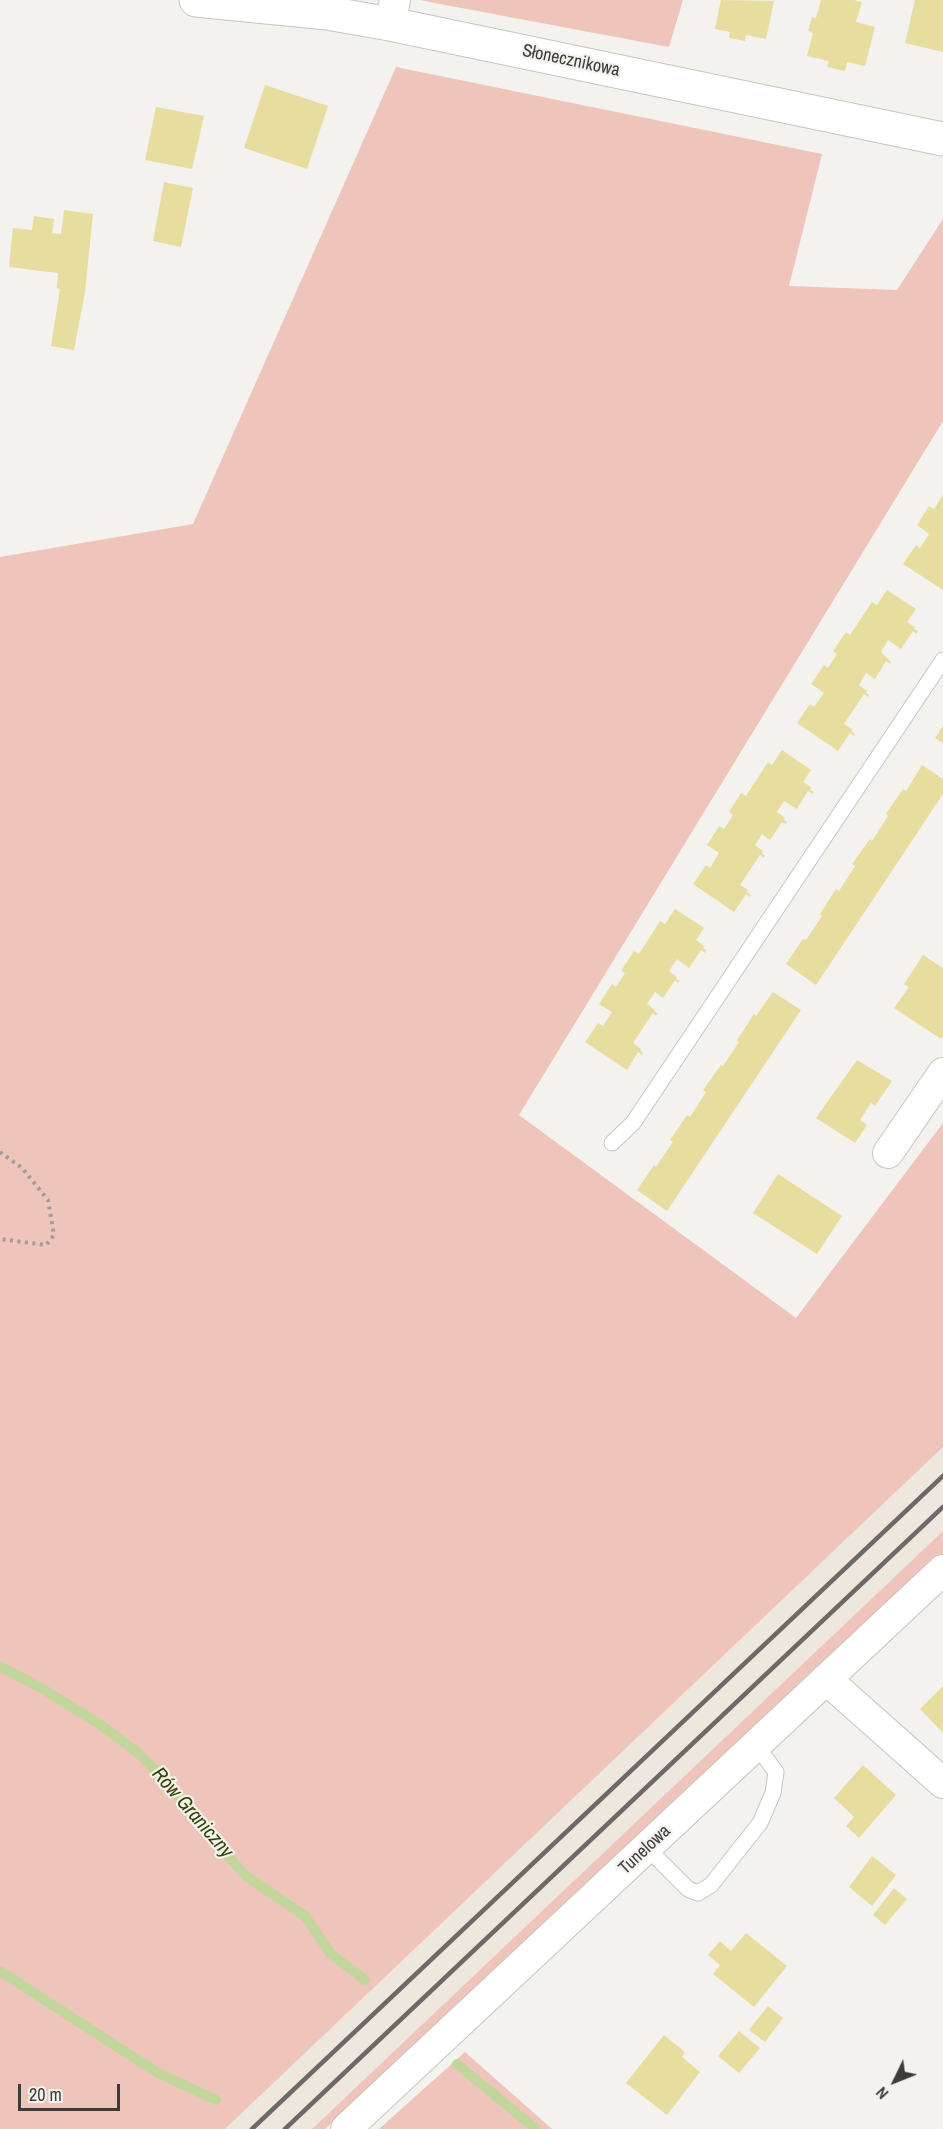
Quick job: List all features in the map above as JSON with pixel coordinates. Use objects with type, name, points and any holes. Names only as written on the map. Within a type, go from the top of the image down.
[{"type":"street","name":"Słonecznikowa","points":[[196,0],[327,13],[392,12],[943,139]]},
{"type":"street","points":[[888,1153],[943,1073]]},
{"type":"street","name":"Tunelowa","points":[[346,2129],[943,1570]]},
{"type":"street","points":[[826,1679],[943,1783]]},
{"type":"lane","points":[[612,1143],[633,1123],[943,660]]},
{"type":"lane","points":[[647,1848],[688,1889],[698,1893],[711,1885],[760,1823],[773,1793],[776,1772],[756,1745]]},
{"type":"path","points":[[0,1152],[21,1168],[48,1200],[54,1235],[46,1245],[0,1239]]},
{"type":"shaded area","points":[[419,0],[683,0],[669,47]]},
{"type":"shaded area","points":[[396,67],[822,154],[789,286],[897,290],[943,219],[943,421],[519,1115],[796,1318],[943,1123],[943,1447],[225,2129],[0,2129],[0,557],[193,524]]},
{"type":"shaded area","points":[[943,1447],[943,1531],[312,2129],[225,2129]]},
{"type":"shaded area","points":[[943,1531],[943,1557],[325,2129],[312,2129]]},
{"type":"shaded area","points":[[465,2052],[552,2129],[379,2129]]},
{"type":"building","points":[[721,0],[774,1],[766,39],[746,35],[745,41],[729,38],[730,32],[715,29]]},
{"type":"building","points":[[821,0],[862,2],[856,22],[875,27],[865,66],[847,62],[845,71],[827,67],[829,61],[807,56],[813,33],[808,31],[812,17],[816,18]]},
{"type":"building","points":[[915,0],[943,0],[943,52],[905,43]]},
{"type":"building","points":[[265,85],[328,106],[307,169],[244,148]]},
{"type":"building","points":[[156,107],[204,116],[192,169],[145,160]]},
{"type":"building","points":[[164,182],[193,188],[181,247],[153,241]]},
{"type":"building","points":[[64,210],[93,214],[85,292],[74,350],[51,346],[60,289],[57,288],[58,273],[9,267],[13,228],[32,230],[34,216],[54,219],[52,233],[61,234]]},
{"type":"building","points":[[943,495],[943,590],[903,564],[916,545],[920,548],[929,534],[917,525],[929,506],[934,509]]},
{"type":"building","points":[[887,590],[916,609],[907,622],[918,631],[916,634],[913,631],[901,649],[888,640],[881,652],[891,662],[890,664],[886,661],[875,679],[866,673],[859,685],[869,695],[868,697],[864,694],[844,724],[855,734],[854,736],[850,733],[838,751],[797,723],[810,704],[814,707],[824,693],[811,684],[824,665],[828,668],[837,654],[833,651],[846,632],[850,635],[872,602],[877,605]]},
{"type":"building","points":[[943,726],[943,743],[935,738]]},
{"type":"building","points":[[782,750],[811,770],[803,782],[814,792],[812,794],[808,791],[797,809],[784,801],[777,812],[785,818],[786,824],[782,822],[770,840],[762,834],[755,845],[763,851],[765,856],[764,858],[760,855],[740,885],[751,895],[750,897],[746,894],[734,912],[693,884],[706,865],[710,868],[719,853],[707,845],[719,826],[724,829],[733,815],[729,812],[741,793],[746,796],[768,762],[772,765]]},
{"type":"building","points":[[922,765],[943,779],[943,794],[816,985],[786,964],[803,939],[806,940],[836,889],[839,891],[855,866],[852,864],[870,839],[872,841],[888,816],[886,814],[903,789],[906,791]]},
{"type":"building","points":[[675,909],[704,928],[696,940],[706,950],[705,953],[701,950],[689,968],[677,959],[669,971],[680,981],[678,983],[675,980],[663,998],[655,992],[647,1004],[658,1014],[656,1016],[653,1013],[633,1043],[643,1053],[642,1055],[638,1052],[627,1070],[585,1042],[598,1023],[603,1026],[612,1012],[599,1004],[612,984],[616,987],[625,973],[621,971],[634,951],[639,954],[660,921],[665,924]]},
{"type":"building","points":[[923,955],[943,968],[943,1036],[941,1039],[894,1008],[909,987],[904,984]]},
{"type":"building","points":[[773,992],[801,1010],[667,1211],[637,1190],[673,1142],[670,1140],[687,1115],[690,1117],[706,1092],[703,1090],[721,1065],[723,1066],[754,1014],[756,1016]]},
{"type":"building","points":[[857,1060],[892,1081],[875,1106],[871,1103],[860,1120],[867,1125],[855,1143],[816,1118]]},
{"type":"building","points":[[778,1174],[842,1216],[817,1254],[753,1213]]},
{"type":"building","points":[[943,1686],[943,1733],[920,1709]]},
{"type":"building","points":[[863,1765],[896,1795],[859,1838],[846,1826],[854,1817],[834,1798]]},
{"type":"building","points":[[872,1856],[896,1875],[872,1906],[849,1887]]},
{"type":"building","points":[[894,1888],[907,1899],[885,1925],[873,1915]]},
{"type":"building","points":[[746,1933],[787,1966],[754,2007],[713,1974],[720,1965],[708,1955],[720,1941],[731,1951]]},
{"type":"building","points":[[768,2006],[783,2018],[765,2042],[749,2030]]},
{"type":"building","points":[[739,2031],[760,2048],[739,2073],[718,2056]]},
{"type":"building","points":[[664,2035],[685,2052],[682,2057],[700,2072],[667,2115],[626,2083]]},
{"type":"waterway","name":"Rów Graniczny","points":[[0,1666],[101,1725],[137,1752],[167,1781],[204,1829],[246,1876],[305,1916],[331,1954],[365,1980]]},
{"type":"waterway","points":[[0,1971],[158,2073],[216,2100]]},
{"type":"waterway","name":"Rów Graniczny","points":[[457,2064],[536,2129]]},
{"type":"railway","points":[[252,2129],[943,1476]]},
{"type":"railway","points":[[285,2129],[943,1507]]}]
